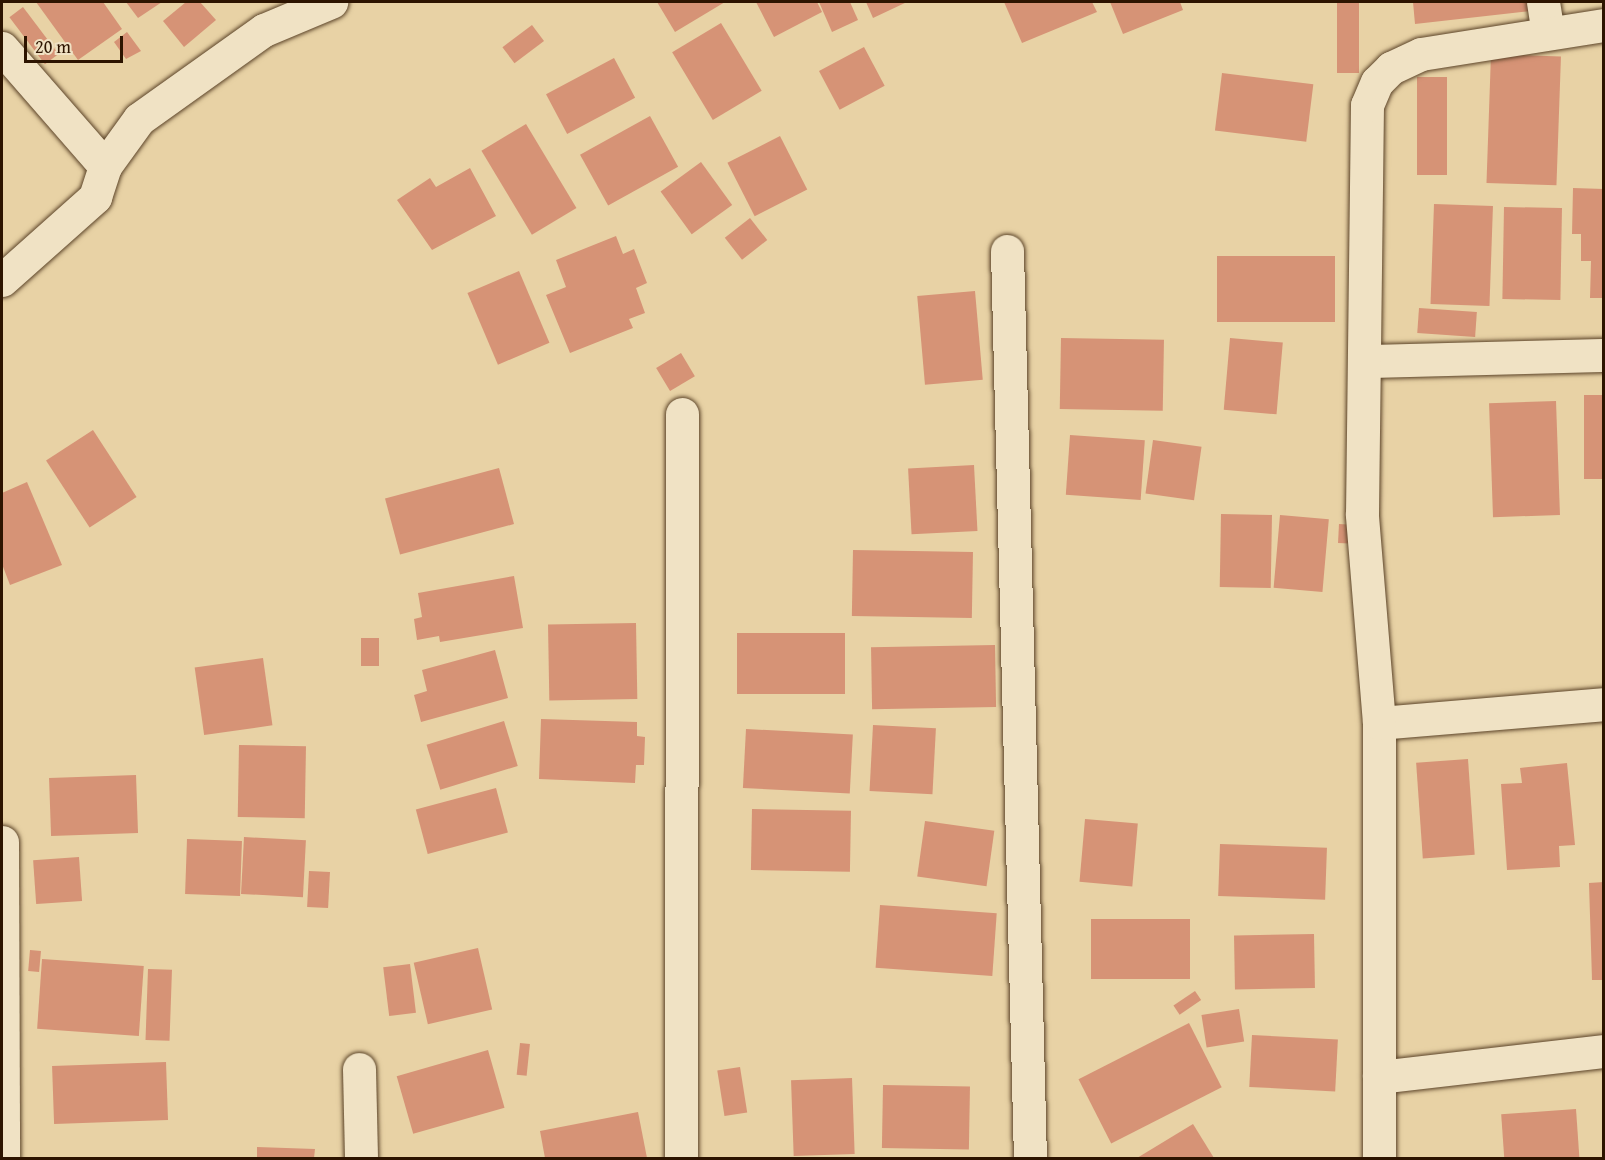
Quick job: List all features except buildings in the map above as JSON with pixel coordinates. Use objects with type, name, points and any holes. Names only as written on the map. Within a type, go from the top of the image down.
[{"type":"street","points":[[2,280],[95,197],[105,166],[139,119],[264,30],[331,2]]},
{"type":"street","points":[[1379,1158],[1379,723],[1362,514],[1368,361],[1368,105],[1377,82],[1391,68],[1421,54],[1546,17],[1604,25]]},
{"type":"street","points":[[2,51],[105,166]]},
{"type":"street","points":[[1007,251],[1030,1158]]},
{"type":"street","points":[[1368,361],[1604,355]]},
{"type":"street","points":[[681,1158],[682,414]]},
{"type":"street","points":[[1379,723],[1604,704]]},
{"type":"street","points":[[2,842],[3,1158]]},
{"type":"street","points":[[1379,1077],[1604,1051]]},
{"type":"street","points":[[359,1069],[361,1158]]}]
